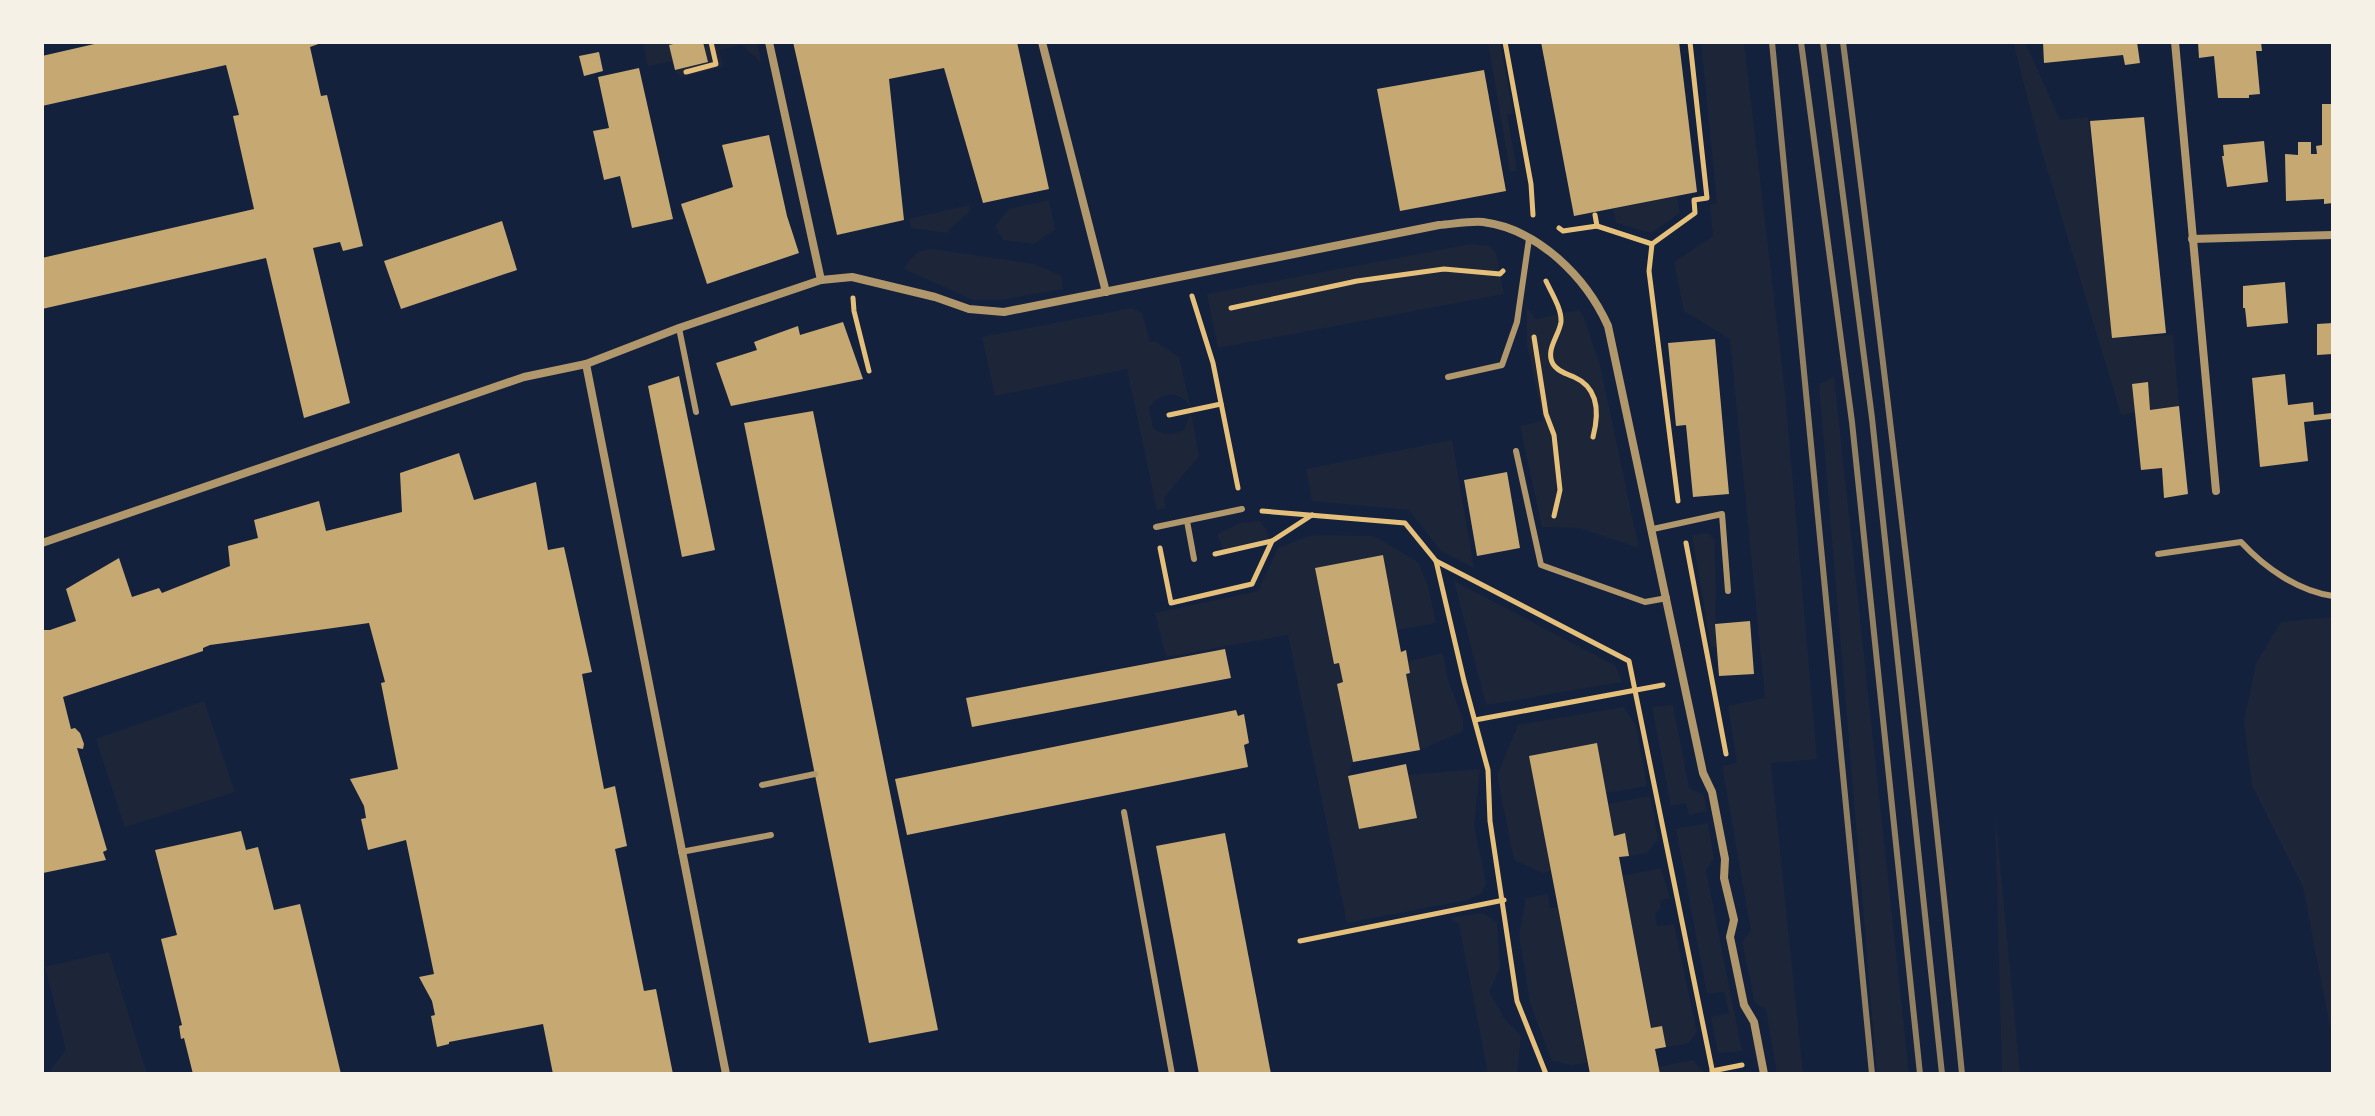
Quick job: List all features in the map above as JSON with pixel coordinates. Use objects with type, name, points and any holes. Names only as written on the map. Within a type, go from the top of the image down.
[{"type":"street","points":[[769,42],[821,280]]},
{"type":"street","points":[[1042,42],[1106,292]]},
{"type":"street","points":[[2175,42],[2216,491]]},
{"type":"street","points":[[42,543],[524,377],[586,364],[679,328],[821,280],[852,277],[913,291],[969,309],[1004,312],[1439,225],[1490,223],[1529,239],[1554,256],[1581,280],[1597,301],[1608,326],[1703,773],[1712,792],[1725,859],[1724,878],[1734,920],[1730,937],[1744,1005],[1754,1022],[1764,1074]]},
{"type":"street","points":[[2192,239],[2333,235]]},
{"type":"street","points":[[586,364],[726,1074]]},
{"type":"lane","points":[[1448,377],[1502,365],[1517,322],[1529,239]]},
{"type":"lane","points":[[679,328],[696,412]]},
{"type":"lane","points":[[1516,451],[1541,565],[1645,602],[1667,598]]},
{"type":"lane","points":[[1156,527],[1242,509]]},
{"type":"lane","points":[[1653,529],[1722,514],[1728,591]]},
{"type":"lane","points":[[1187,521],[1194,559]]},
{"type":"lane","points":[[2158,554],[2241,542],[2261,564],[2316,593],[2333,596]]},
{"type":"lane","points":[[762,785],[815,774]]},
{"type":"lane","points":[[1124,812],[1172,1074]]},
{"type":"lane","points":[[681,852],[771,835]]},
{"type":"path","points":[[686,72],[716,64],[711,42]]},
{"type":"path","points":[[1231,308],[1357,281],[1444,269],[1500,274],[1529,239],[1533,215],[1531,184],[1505,42]]},
{"type":"path","points":[[1553,225],[1563,231],[1597,226],[1652,244],[1695,213],[1694,200],[1707,198],[1690,42]]},
{"type":"path","points":[[1533,215],[1543,220]]},
{"type":"path","points":[[1595,215],[1597,226]]},
{"type":"path","points":[[1529,239],[1560,314],[1561,322],[1551,356],[1553,365],[1559,371],[1580,379],[1593,395],[1598,416],[1593,437]]},
{"type":"path","points":[[1185,276],[1213,363],[1242,509],[1405,523],[1436,561],[1629,661],[1713,1074]]},
{"type":"path","points":[[852,277],[854,311],[869,371]]},
{"type":"path","points":[[1521,292],[1531,306],[1531,329],[1546,414],[1554,435],[1560,490],[1553,529]]},
{"type":"path","points":[[1169,415],[1221,404]]},
{"type":"path","points":[[1164,566],[1272,541],[1313,515]]},
{"type":"path","points":[[1436,561],[1488,770],[1490,821],[1517,1001],[1546,1074]]},
{"type":"path","points":[[1475,720],[1712,677]]},
{"type":"path","points":[[1300,941],[1504,900]]},
{"type":"shaded area","points":[[643,42],[757,42],[761,62],[742,45],[719,50],[723,67],[682,77],[676,73],[673,61],[648,66]]},
{"type":"shaded area","points":[[1488,42],[1500,42],[1513,113],[1507,115],[1517,171],[1510,172]]},
{"type":"shaded area","points":[[1701,42],[1744,42],[1785,392],[1817,759],[1771,763],[1803,1074],[1777,1074],[1766,1009],[1755,1003],[1742,942],[1751,931],[1722,766],[1737,763],[1728,706],[1765,698],[1730,339],[1684,311],[1674,262],[1713,236],[1710,205],[1717,203]]},
{"type":"shaded area","points":[[2013,42],[2025,42],[2060,120],[2088,117],[2113,338],[2173,335],[2180,417],[2141,411],[2121,415],[2039,142]]},
{"type":"shaded area","points":[[1677,196],[1680,213],[1651,233],[1616,223],[1613,209]]},
{"type":"shaded area","points":[[1049,200],[1055,230],[1033,244],[1003,240],[995,226],[1009,209]]},
{"type":"shaded area","points":[[969,205],[970,211],[946,233],[911,228],[909,219]]},
{"type":"shaded area","points":[[1471,244],[1489,246],[1496,253],[1504,294],[1218,348],[1207,294]]},
{"type":"shaded area","points":[[933,249],[1034,264],[1061,275],[1063,289],[1001,300],[973,300],[904,269],[915,254]]},
{"type":"shaded area","points":[[1132,308],[1142,313],[1150,342],[1155,341],[1179,357],[1191,409],[1176,395],[1159,398],[1149,408],[1153,428],[1164,434],[1184,430],[1191,412],[1199,456],[1164,498],[1165,508],[1157,510],[1127,369],[995,396],[982,337]]},
{"type":"shaded area","points":[[1527,308],[1536,319],[1579,310],[1584,318],[1600,365],[1639,548],[1580,528],[1542,527],[1520,426],[1543,421],[1527,344]]},
{"type":"shaded area","points":[[1834,377],[1909,1074],[1877,1074],[1819,384]]},
{"type":"shaded area","points":[[1452,440],[1474,568],[1441,551],[1409,510],[1312,501],[1306,469]]},
{"type":"shaded area","points":[[1260,521],[1269,539],[1223,549],[1217,534],[1240,523]]},
{"type":"shaded area","points":[[1708,533],[1715,541],[1716,647],[1711,647],[1692,535]]},
{"type":"shaded area","points":[[1312,535],[1374,536],[1418,562],[1428,586],[1436,623],[1397,630],[1383,555],[1315,568],[1334,663],[1339,663],[1343,682],[1337,685],[1353,762],[1348,776],[1359,828],[1408,775],[1480,769],[1474,826],[1486,883],[1482,893],[1467,900],[1347,923],[1288,635],[1166,657],[1155,613],[1258,591],[1278,548]]},
{"type":"shaded area","points":[[1454,581],[1616,666],[1622,682],[1486,705]]},
{"type":"shaded area","points":[[2333,617],[2333,1042],[2303,887],[2252,785],[2244,722],[2256,663],[2281,622]]},
{"type":"shaded area","points":[[1443,653],[1448,680],[1463,720],[1463,731],[1420,750],[1406,674],[1410,672],[1408,661]]},
{"type":"shaded area","points":[[204,701],[235,792],[125,827],[96,739]]},
{"type":"shaded area","points":[[1673,705],[1689,788],[1704,795],[1707,811],[1689,815],[1686,803],[1671,806],[1652,707]]},
{"type":"shaded area","points":[[1623,707],[1636,725],[1647,786],[1606,793],[1597,744],[1551,871],[1543,873],[1514,860],[1497,775],[1518,725]]},
{"type":"shaded area","points":[[1650,796],[1658,839],[1647,853],[1629,856],[1625,834],[1614,836],[1608,804]]},
{"type":"shaded area","points":[[1995,812],[2020,1074],[2002,1074]]},
{"type":"shaded area","points":[[1708,823],[1714,859],[1706,870],[1742,1051],[1718,1053],[1711,1017],[1729,1013],[1724,992],[1707,994],[1676,829]]},
{"type":"shaded area","points":[[1661,868],[1670,898],[1660,901],[1661,908],[1655,914],[1657,926],[1674,924],[1697,1032],[1687,1044],[1666,1047],[1662,1026],[1652,1029],[1622,876]]},
{"type":"shaded area","points":[[1548,894],[1550,908],[1558,907],[1587,1063],[1571,1065],[1552,1061],[1530,1003],[1519,935],[1526,898]]},
{"type":"shaded area","points":[[1482,913],[1497,922],[1500,968],[1489,992],[1504,1018],[1521,1036],[1517,1074],[1488,1074],[1459,924],[1450,918]]},
{"type":"shaded area","points":[[109,952],[147,1074],[48,1074],[66,1050],[45,967]]},
{"type":"shaded area","points":[[1692,1060],[1704,1072],[1660,1074],[1659,1067]]},
{"type":"building","points":[[103,42],[324,42],[310,47],[321,96],[327,95],[363,246],[343,251],[340,242],[313,248],[350,403],[304,418],[266,258],[42,309],[42,258],[254,209],[233,116],[239,115],[226,65],[42,106],[42,56]]},
{"type":"building","points":[[703,42],[708,62],[675,70],[669,45]]},
{"type":"building","points":[[793,42],[1017,42],[1049,189],[983,203],[944,68],[889,79],[904,220],[837,235]]},
{"type":"building","points":[[1541,42],[1679,42],[1697,192],[1574,216]]},
{"type":"building","points":[[2043,42],[2137,42],[2140,63],[2125,65],[2123,55],[2044,63]]},
{"type":"building","points":[[2198,42],[2261,42],[2262,51],[2256,51],[2260,94],[2249,95],[2249,98],[2218,98],[2214,56],[2199,58]]},
{"type":"building","points":[[599,52],[603,71],[584,76],[579,56]]},
{"type":"building","points":[[639,68],[673,219],[632,228],[620,176],[604,180],[593,131],[609,128],[598,77]]},
{"type":"building","points":[[1484,70],[1506,191],[1400,211],[1377,89]]},
{"type":"building","points":[[2322,104],[2333,104],[2333,203],[2324,204],[2324,199],[2286,201],[2285,154],[2298,155],[2298,142],[2311,142],[2311,154],[2317,154],[2316,146],[2322,145]]},
{"type":"building","points":[[2144,117],[2166,333],[2112,338],[2090,121]]},
{"type":"building","points":[[769,135],[787,216],[799,253],[707,284],[681,204],[733,187],[722,145]]},
{"type":"building","points":[[2264,141],[2268,182],[2227,187],[2223,145]]},
{"type":"building","points":[[502,221],[517,270],[401,309],[384,261]]},
{"type":"building","points":[[2285,282],[2288,323],[2247,327],[2243,286]]},
{"type":"building","points":[[843,322],[863,379],[731,406],[716,363],[757,350],[754,342],[798,326],[800,335]]},
{"type":"building","points":[[2333,323],[2333,354],[2317,355],[2317,324]]},
{"type":"building","points":[[1715,339],[1729,494],[1693,497],[1686,425],[1676,426],[1668,343]]},
{"type":"building","points":[[2285,374],[2288,405],[2313,402],[2314,415],[2331,413],[2331,419],[2304,422],[2308,461],[2260,467],[2252,378]]},
{"type":"building","points":[[679,376],[715,550],[682,557],[648,386]]},
{"type":"building","points":[[2148,382],[2150,410],[2179,406],[2188,494],[2164,498],[2162,468],[2141,470],[2132,384]]},
{"type":"building","points":[[813,411],[938,1030],[869,1043],[744,423]]},
{"type":"building","points":[[459,453],[474,500],[536,482],[548,550],[564,547],[592,672],[582,674],[604,789],[615,786],[627,846],[615,849],[644,991],[656,989],[673,1074],[553,1074],[543,1024],[437,1047],[431,1016],[435,1015],[432,1001],[419,977],[434,974],[406,840],[368,850],[361,819],[366,818],[364,806],[350,779],[398,769],[381,683],[385,682],[369,623],[210,645],[203,651],[63,697],[71,729],[75,728],[80,733],[84,744],[83,749],[77,748],[107,850],[103,852],[106,860],[43,873],[42,630],[76,621],[66,589],[119,558],[132,597],[159,588],[162,593],[230,566],[228,546],[258,538],[254,520],[319,501],[326,531],[402,512],[400,473]]},
{"type":"building","points":[[1507,472],[1520,548],[1477,556],[1464,480]]},
{"type":"building","points":[[1383,555],[1401,652],[1406,650],[1410,673],[1406,674],[1420,750],[1353,762],[1337,684],[1343,682],[1339,663],[1334,664],[1315,568]]},
{"type":"building","points":[[1750,621],[1754,674],[1719,676],[1715,624]]},
{"type":"building","points":[[1225,649],[1231,678],[972,727],[966,698]]},
{"type":"building","points":[[1236,710],[1238,716],[1244,714],[1249,743],[1244,745],[1248,767],[907,835],[895,779]]},
{"type":"building","points":[[1597,743],[1614,836],[1625,833],[1629,856],[1619,857],[1651,1028],[1662,1026],[1666,1047],[1655,1049],[1660,1074],[1590,1074],[1529,756]]},
{"type":"building","points":[[1406,764],[1417,818],[1359,829],[1348,776]]},
{"type":"building","points":[[241,831],[246,850],[258,847],[274,910],[300,904],[341,1074],[193,1074],[184,1038],[181,1039],[179,1026],[182,1025],[161,939],[177,935],[155,850]]},
{"type":"building","points":[[1225,833],[1271,1074],[1199,1074],[1156,846]]},
{"type":"railway","points":[[1772,42],[1872,1074]]},
{"type":"railway","points":[[1801,42],[1852,422],[1920,1074]]},
{"type":"railway","points":[[1823,42],[1872,418],[1942,1074]]},
{"type":"railway","points":[[1843,42],[1906,558],[1962,1074]]}]
